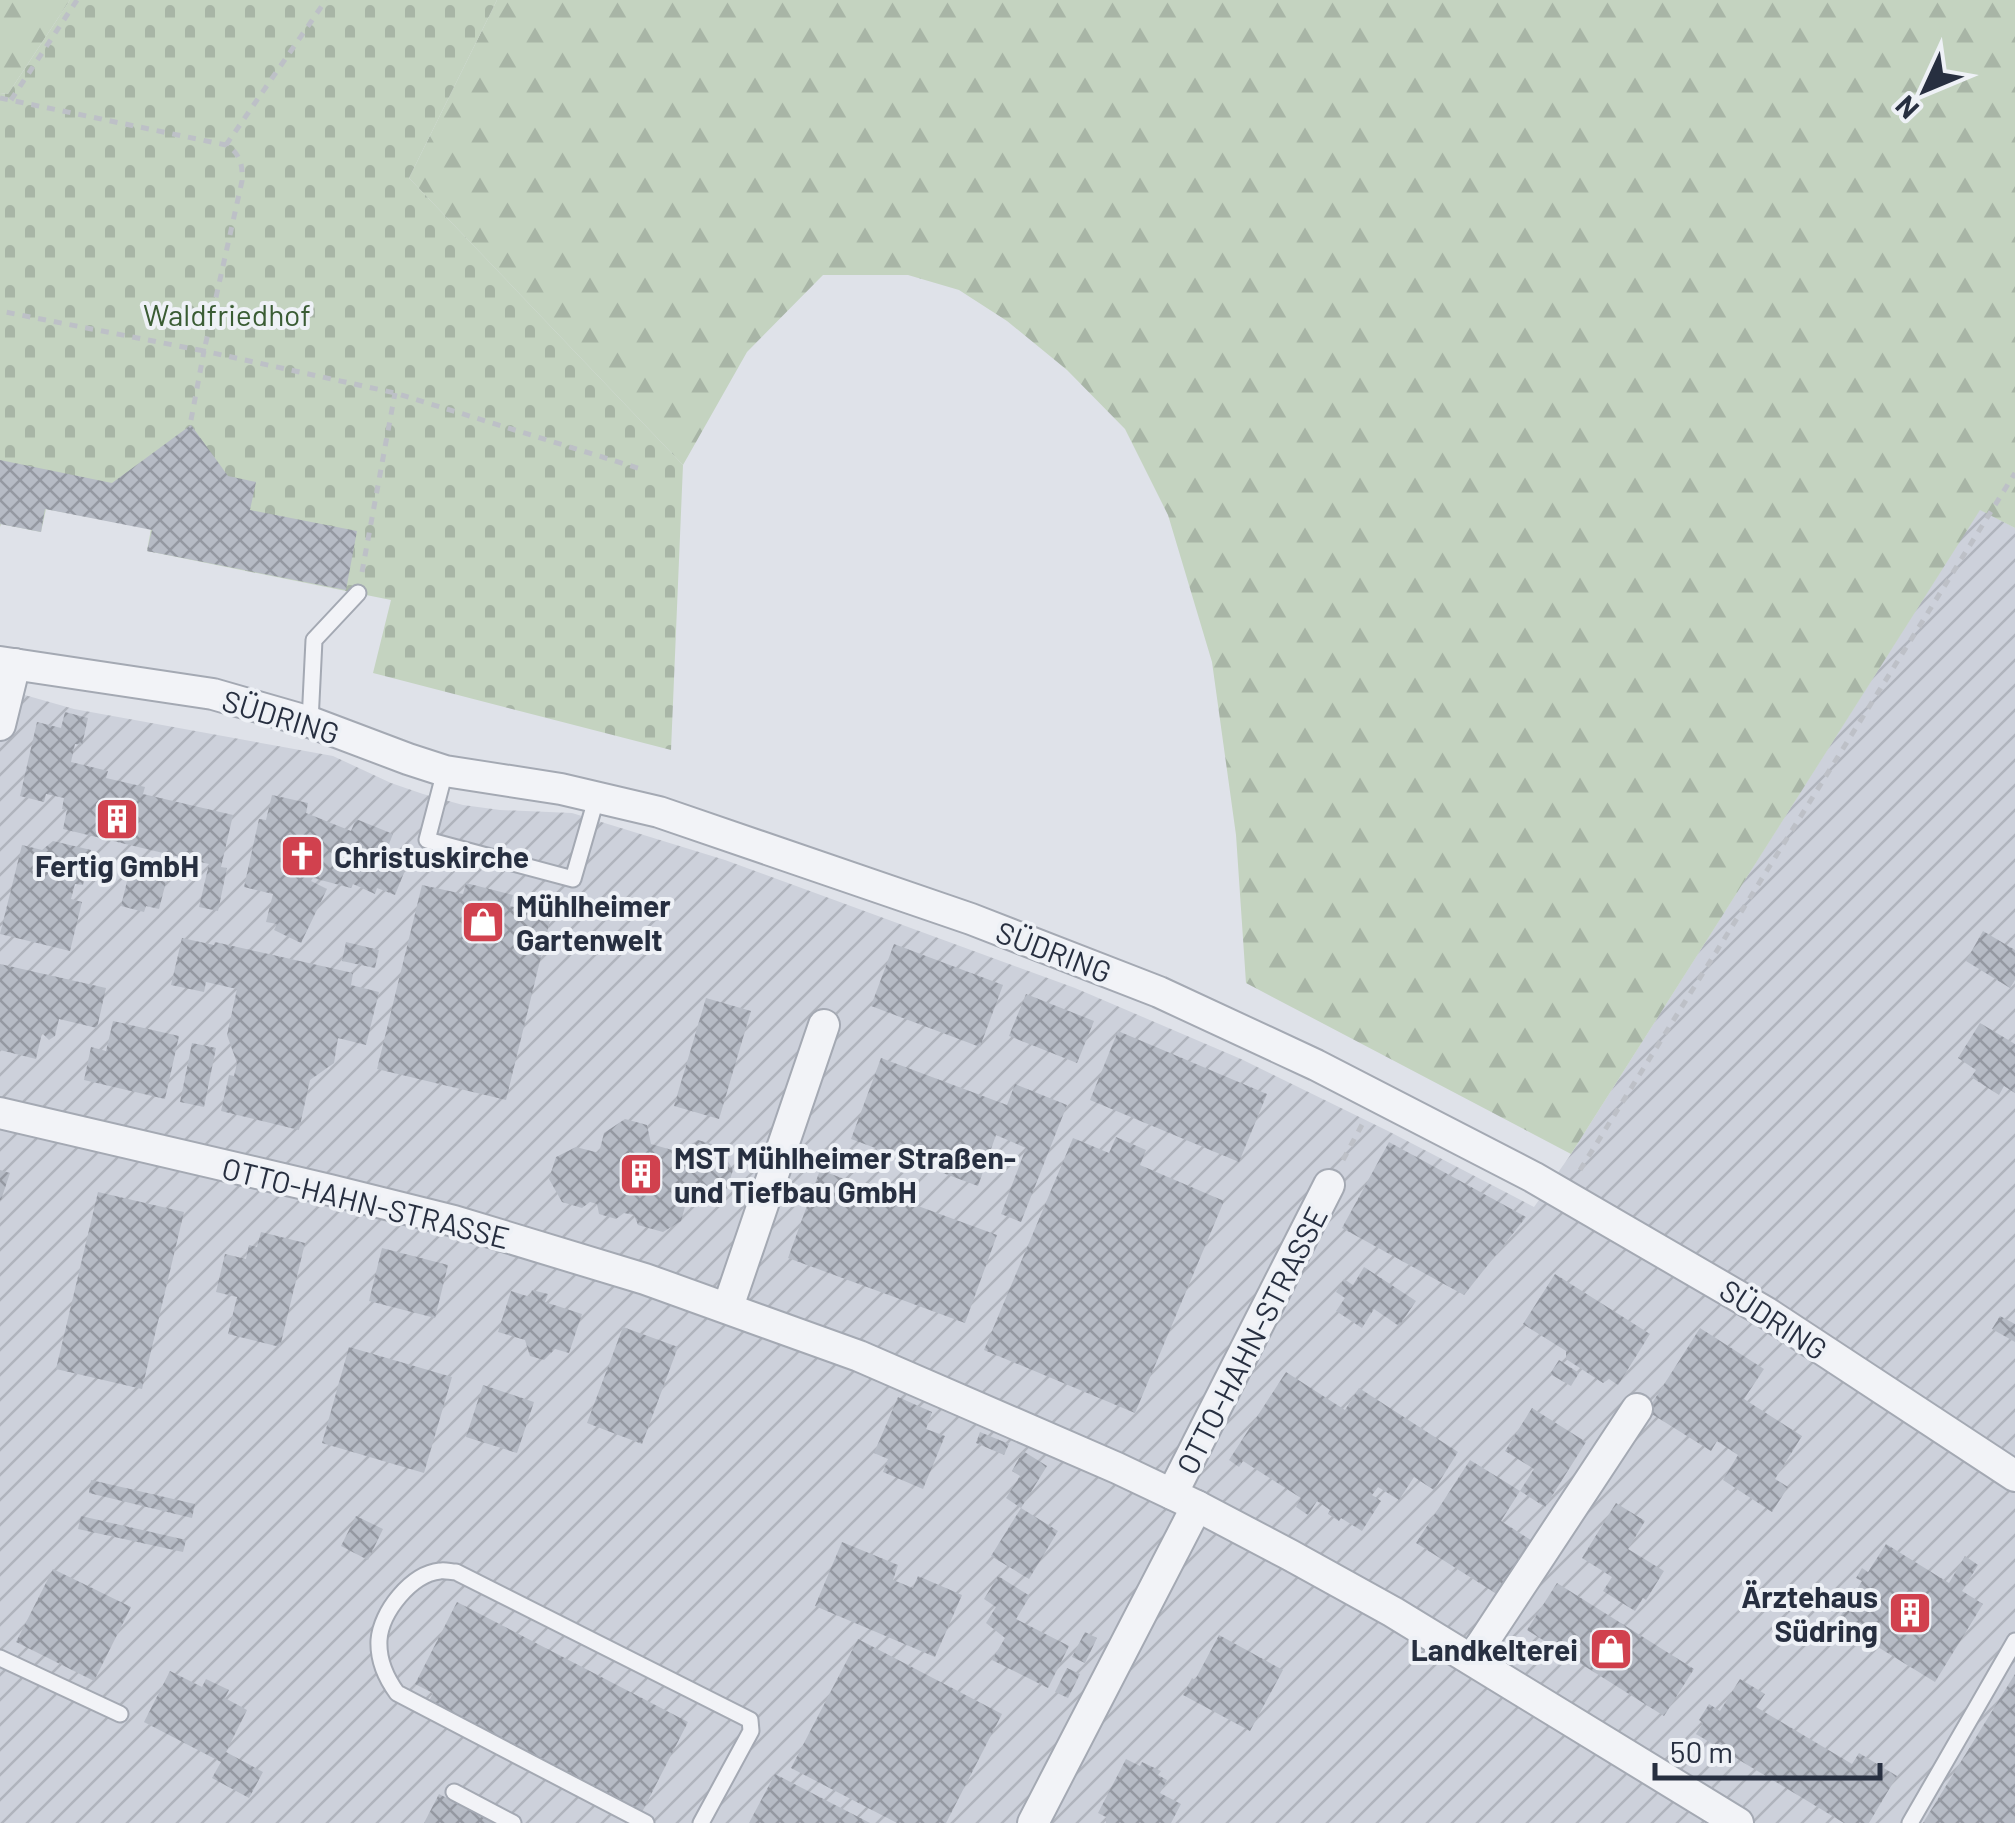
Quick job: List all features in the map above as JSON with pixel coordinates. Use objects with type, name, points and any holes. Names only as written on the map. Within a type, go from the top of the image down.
[{"type":"street","name":"SÜDRING","points":[[7,663],[213,694],[310,722],[446,770],[597,796],[659,812],[874,884],[1159,992],[1378,1097],[1565,1195],[1767,1313],[2015,1476]]},
{"type":"street","points":[[0,725],[7,663]]},
{"type":"street","points":[[728,1308],[824,1025]]},
{"type":"street","name":"OTTO-HAHN-STRASSE","points":[[0,1112],[454,1221],[645,1279],[859,1356],[1185,1500],[1393,1612],[1738,1823]]},
{"type":"street","name":"OTTO-HAHN-STRASSE","points":[[1185,1500],[1329,1185]]},
{"type":"street","points":[[1472,1659],[1637,1410]]},
{"type":"street","points":[[1033,1823],[1185,1500]]},
{"type":"lane","points":[[310,722],[314,640],[358,594]]},
{"type":"lane","points":[[446,770],[427,840],[573,879],[597,796]]},
{"type":"lane","points":[[646,1823],[396,1693],[386,1678],[379,1640],[384,1620],[400,1596],[418,1580],[438,1571],[456,1572],[750,1720],[751,1731],[701,1823]]},
{"type":"lane","points":[[1910,1823],[2015,1641]]},
{"type":"lane","points":[[0,1658],[120,1714]]},
{"type":"lane","points":[[454,1792],[514,1823]]},
{"type":"path","points":[[10,100],[77,0]]},
{"type":"path","points":[[226,146],[326,0]]},
{"type":"path","points":[[0,98],[233,149],[242,166],[242,180],[192,420]]},
{"type":"path","points":[[0,311],[395,393],[641,468]]},
{"type":"path","points":[[358,594],[395,393]]},
{"type":"path","points":[[1565,1195],[2015,473]]},
{"type":"path","points":[[1329,1185],[1378,1097]]},
{"type":"shaded area","points":[[1980,509],[2015,528],[2015,1823],[0,1823],[0,688],[74,709],[333,756],[391,783],[463,805],[572,813],[725,860],[1075,988],[1241,1059],[1534,1207]]},
{"type":"green space","points":[[0,0],[70,0],[8,94],[0,93]]},
{"type":"green space","name":"Waldfriedhof","points":[[70,0],[497,0],[409,178],[683,465],[671,750],[373,673],[391,600],[147,551],[151,529],[46,509],[41,532],[1,524],[0,527],[0,93],[8,94]]},
{"type":"green space","points":[[497,0],[2015,0],[2015,528],[1980,510],[1571,1154],[1246,983],[1236,835],[1212,662],[1168,515],[1125,429],[1067,370],[1007,321],[959,290],[908,275],[823,275],[747,352],[683,465],[409,178]]},
{"type":"building","points":[[191,425],[228,476],[256,482],[250,510],[357,531],[346,590],[147,551],[152,530],[45,509],[41,532],[0,524],[0,460],[112,483]]},
{"type":"building","points":[[65,712],[88,718],[82,745],[75,744],[71,762],[108,771],[106,778],[145,787],[143,794],[233,815],[221,867],[227,868],[218,911],[199,907],[209,864],[63,829],[67,810],[62,809],[64,798],[46,794],[44,802],[20,796],[37,722],[61,728]]},
{"type":"building","points":[[272,795],[308,803],[306,813],[351,831],[356,819],[393,834],[387,849],[410,858],[395,895],[377,888],[375,894],[353,884],[351,888],[313,878],[311,881],[327,889],[301,943],[274,930],[277,924],[266,922],[273,894],[244,887],[259,819],[266,820]]},
{"type":"building","points":[[53,841],[91,850],[83,885],[75,884],[71,899],[82,902],[70,951],[0,934],[22,845],[42,850]]},
{"type":"building","points":[[129,873],[166,882],[159,909],[146,906],[144,912],[121,906]]},
{"type":"building","points":[[466,883],[513,895],[510,906],[551,916],[506,1100],[377,1069],[422,885],[463,894]]},
{"type":"building","points":[[1983,931],[2015,950],[2015,980],[2010,988],[1966,961]]},
{"type":"building","points":[[182,938],[353,973],[351,985],[379,992],[366,1045],[338,1038],[334,1063],[310,1080],[299,1130],[221,1111],[229,1075],[234,1076],[237,1063],[227,1035],[237,989],[206,982],[204,992],[171,985]]},
{"type":"building","points":[[346,942],[379,950],[375,968],[342,961]]},
{"type":"building","points":[[894,944],[1003,985],[980,1047],[871,1006]]},
{"type":"building","points":[[0,964],[106,988],[97,1028],[59,1019],[55,1036],[49,1040],[42,1033],[36,1059],[0,1050]]},
{"type":"building","points":[[1026,994],[1094,1021],[1077,1063],[1009,1036]]},
{"type":"building","points":[[706,998],[751,1011],[719,1119],[674,1106]]},
{"type":"building","points":[[113,1021],[179,1036],[165,1099],[84,1080],[91,1047],[106,1051]]},
{"type":"building","points":[[1980,1023],[2015,1044],[2015,1093],[2004,1086],[1999,1095],[1971,1077],[1976,1070],[1958,1058]]},
{"type":"building","points":[[1118,1031],[1267,1094],[1239,1162],[1090,1100]]},
{"type":"building","points":[[192,1043],[216,1048],[204,1107],[180,1102]]},
{"type":"building","points":[[881,1058],[1007,1105],[1015,1084],[1067,1105],[1021,1222],[1001,1214],[1026,1148],[996,1135],[978,1186],[851,1139]]},
{"type":"building","name":"MST Mühlheimer Straßen- und Tiefbau GmbH","points":[[625,1119],[647,1125],[651,1144],[679,1152],[698,1140],[719,1146],[733,1170],[727,1189],[707,1202],[688,1196],[681,1221],[663,1232],[638,1225],[634,1215],[624,1213],[616,1219],[599,1214],[597,1204],[590,1202],[582,1208],[562,1202],[549,1179],[556,1157],[576,1147],[599,1153],[604,1133]]},
{"type":"building","points":[[1116,1137],[1146,1150],[1140,1165],[1224,1201],[1135,1413],[984,1350],[1073,1138],[1109,1153]]},
{"type":"building","points":[[1389,1142],[1526,1217],[1464,1295],[1342,1228]]},
{"type":"building","points":[[0,1170],[10,1173],[1,1200],[0,1200]]},
{"type":"building","points":[[820,1170],[997,1235],[965,1323],[788,1258]]},
{"type":"building","points":[[98,1192],[184,1212],[142,1389],[56,1369]]},
{"type":"building","points":[[261,1232],[305,1243],[280,1347],[228,1334],[237,1297],[216,1292],[225,1254],[246,1259],[249,1245],[257,1247]]},
{"type":"building","points":[[382,1248],[448,1265],[435,1318],[369,1301]]},
{"type":"building","points":[[1364,1267],[1416,1301],[1399,1326],[1374,1309],[1362,1328],[1336,1311],[1345,1298],[1336,1292],[1344,1279],[1353,1285]]},
{"type":"building","points":[[1555,1274],[1650,1334],[1618,1385],[1609,1379],[1603,1383],[1566,1359],[1566,1351],[1523,1324]]},
{"type":"building","points":[[532,1290],[548,1294],[545,1302],[582,1314],[569,1353],[555,1349],[544,1360],[530,1356],[525,1340],[498,1332],[511,1291],[530,1297]]},
{"type":"building","points":[[2000,1316],[2015,1324],[2015,1342],[1992,1329]]},
{"type":"building","points":[[623,1327],[678,1347],[642,1444],[587,1423]]},
{"type":"building","points":[[1700,1328],[1764,1369],[1744,1399],[1802,1436],[1775,1479],[1788,1487],[1772,1512],[1723,1480],[1738,1455],[1717,1441],[1711,1451],[1647,1411]]},
{"type":"building","points":[[349,1347],[452,1377],[424,1473],[322,1443]]},
{"type":"building","points":[[1559,1360],[1579,1373],[1571,1386],[1550,1374]]},
{"type":"building","points":[[1286,1372],[1345,1410],[1359,1388],[1458,1452],[1434,1490],[1414,1477],[1399,1500],[1378,1487],[1372,1495],[1381,1501],[1362,1531],[1328,1514],[1330,1510],[1317,1501],[1308,1515],[1296,1507],[1301,1498],[1243,1461],[1239,1467],[1229,1460]]},
{"type":"building","points":[[483,1385],[534,1402],[517,1453],[466,1437]]},
{"type":"building","points":[[898,1397],[932,1412],[926,1429],[945,1436],[923,1489],[883,1472],[888,1459],[874,1453]]},
{"type":"building","points":[[1532,1408],[1586,1442],[1545,1507],[1520,1491],[1534,1469],[1505,1451]]},
{"type":"building","points":[[980,1432],[1009,1444],[1004,1455],[976,1443]]},
{"type":"building","points":[[1023,1451],[1047,1466],[1021,1508],[1006,1498],[1020,1476],[1012,1471]]},
{"type":"building","points":[[1470,1460],[1520,1491],[1501,1521],[1534,1542],[1500,1596],[1416,1543]]},
{"type":"building","points":[[91,1480],[195,1504],[192,1518],[89,1493]]},
{"type":"building","points":[[1616,1503],[1645,1521],[1628,1549],[1664,1571],[1635,1611],[1603,1591],[1612,1577],[1582,1558]]},
{"type":"building","points":[[1021,1508],[1058,1531],[1029,1579],[991,1556]]},
{"type":"building","points":[[81,1516],[186,1540],[183,1552],[78,1529]]},
{"type":"building","points":[[356,1516],[383,1529],[368,1560],[341,1546]]},
{"type":"building","points":[[842,1542],[898,1565],[893,1580],[913,1588],[918,1576],[962,1595],[935,1657],[815,1606]]},
{"type":"building","name":"Ärztehaus Südring","points":[[1886,1544],[1949,1583],[1965,1556],[1978,1565],[1962,1591],[1983,1604],[1935,1682],[1837,1622],[1862,1581],[1856,1578],[1862,1568],[1868,1572]]},
{"type":"building","points":[[53,1569],[131,1607],[94,1681],[16,1642]]},
{"type":"building","points":[[998,1576],[1030,1596],[1016,1619],[1069,1646],[1048,1688],[992,1660],[1005,1638],[986,1623],[996,1607],[984,1599]]},
{"type":"building","name":"Landkelterei","points":[[1557,1583],[1694,1669],[1664,1716],[1527,1630]]},
{"type":"building","points":[[457,1602],[688,1722],[641,1814],[428,1703],[433,1693],[415,1684]]},
{"type":"building","points":[[1085,1632],[1097,1638],[1085,1663],[1072,1657]]},
{"type":"building","points":[[1219,1635],[1283,1670],[1250,1731],[1183,1695]]},
{"type":"building","points":[[858,1639],[1002,1714],[946,1823],[897,1823],[791,1768]]},
{"type":"building","points":[[1067,1668],[1080,1674],[1068,1698],[1055,1692]]},
{"type":"building","points":[[170,1671],[202,1687],[206,1679],[229,1690],[225,1698],[247,1710],[226,1752],[263,1772],[249,1798],[212,1778],[221,1762],[144,1722]]},
{"type":"building","points":[[2015,1674],[2015,1823],[1923,1823]]},
{"type":"building","points":[[1740,1679],[1765,1694],[1756,1707],[1852,1764],[1859,1753],[1897,1776],[1869,1823],[1844,1823],[1696,1734],[1709,1704],[1720,1711]]},
{"type":"building","points":[[1126,1759],[1161,1771],[1158,1775],[1167,1780],[1160,1793],[1181,1804],[1171,1823],[1106,1823],[1106,1817],[1098,1813]]},
{"type":"building","points":[[775,1774],[870,1823],[749,1823]]},
{"type":"building","points":[[439,1794],[496,1823],[424,1823]]},
{"type":"place","name":"Fertig GmbH","points":[[117,819]]},
{"type":"place","name":"Christuskirche","points":[[302,856]]},
{"type":"place","name":"Mühlheimer Gartenwelt","points":[[483,922]]},
{"type":"place","name":"MST Mühlheimer Straßen- und Tiefbau GmbH","points":[[641,1174]]},
{"type":"place","name":"Ärztehaus Südring","points":[[1910,1613]]},
{"type":"place","name":"Landkelterei","points":[[1611,1649]]}]
